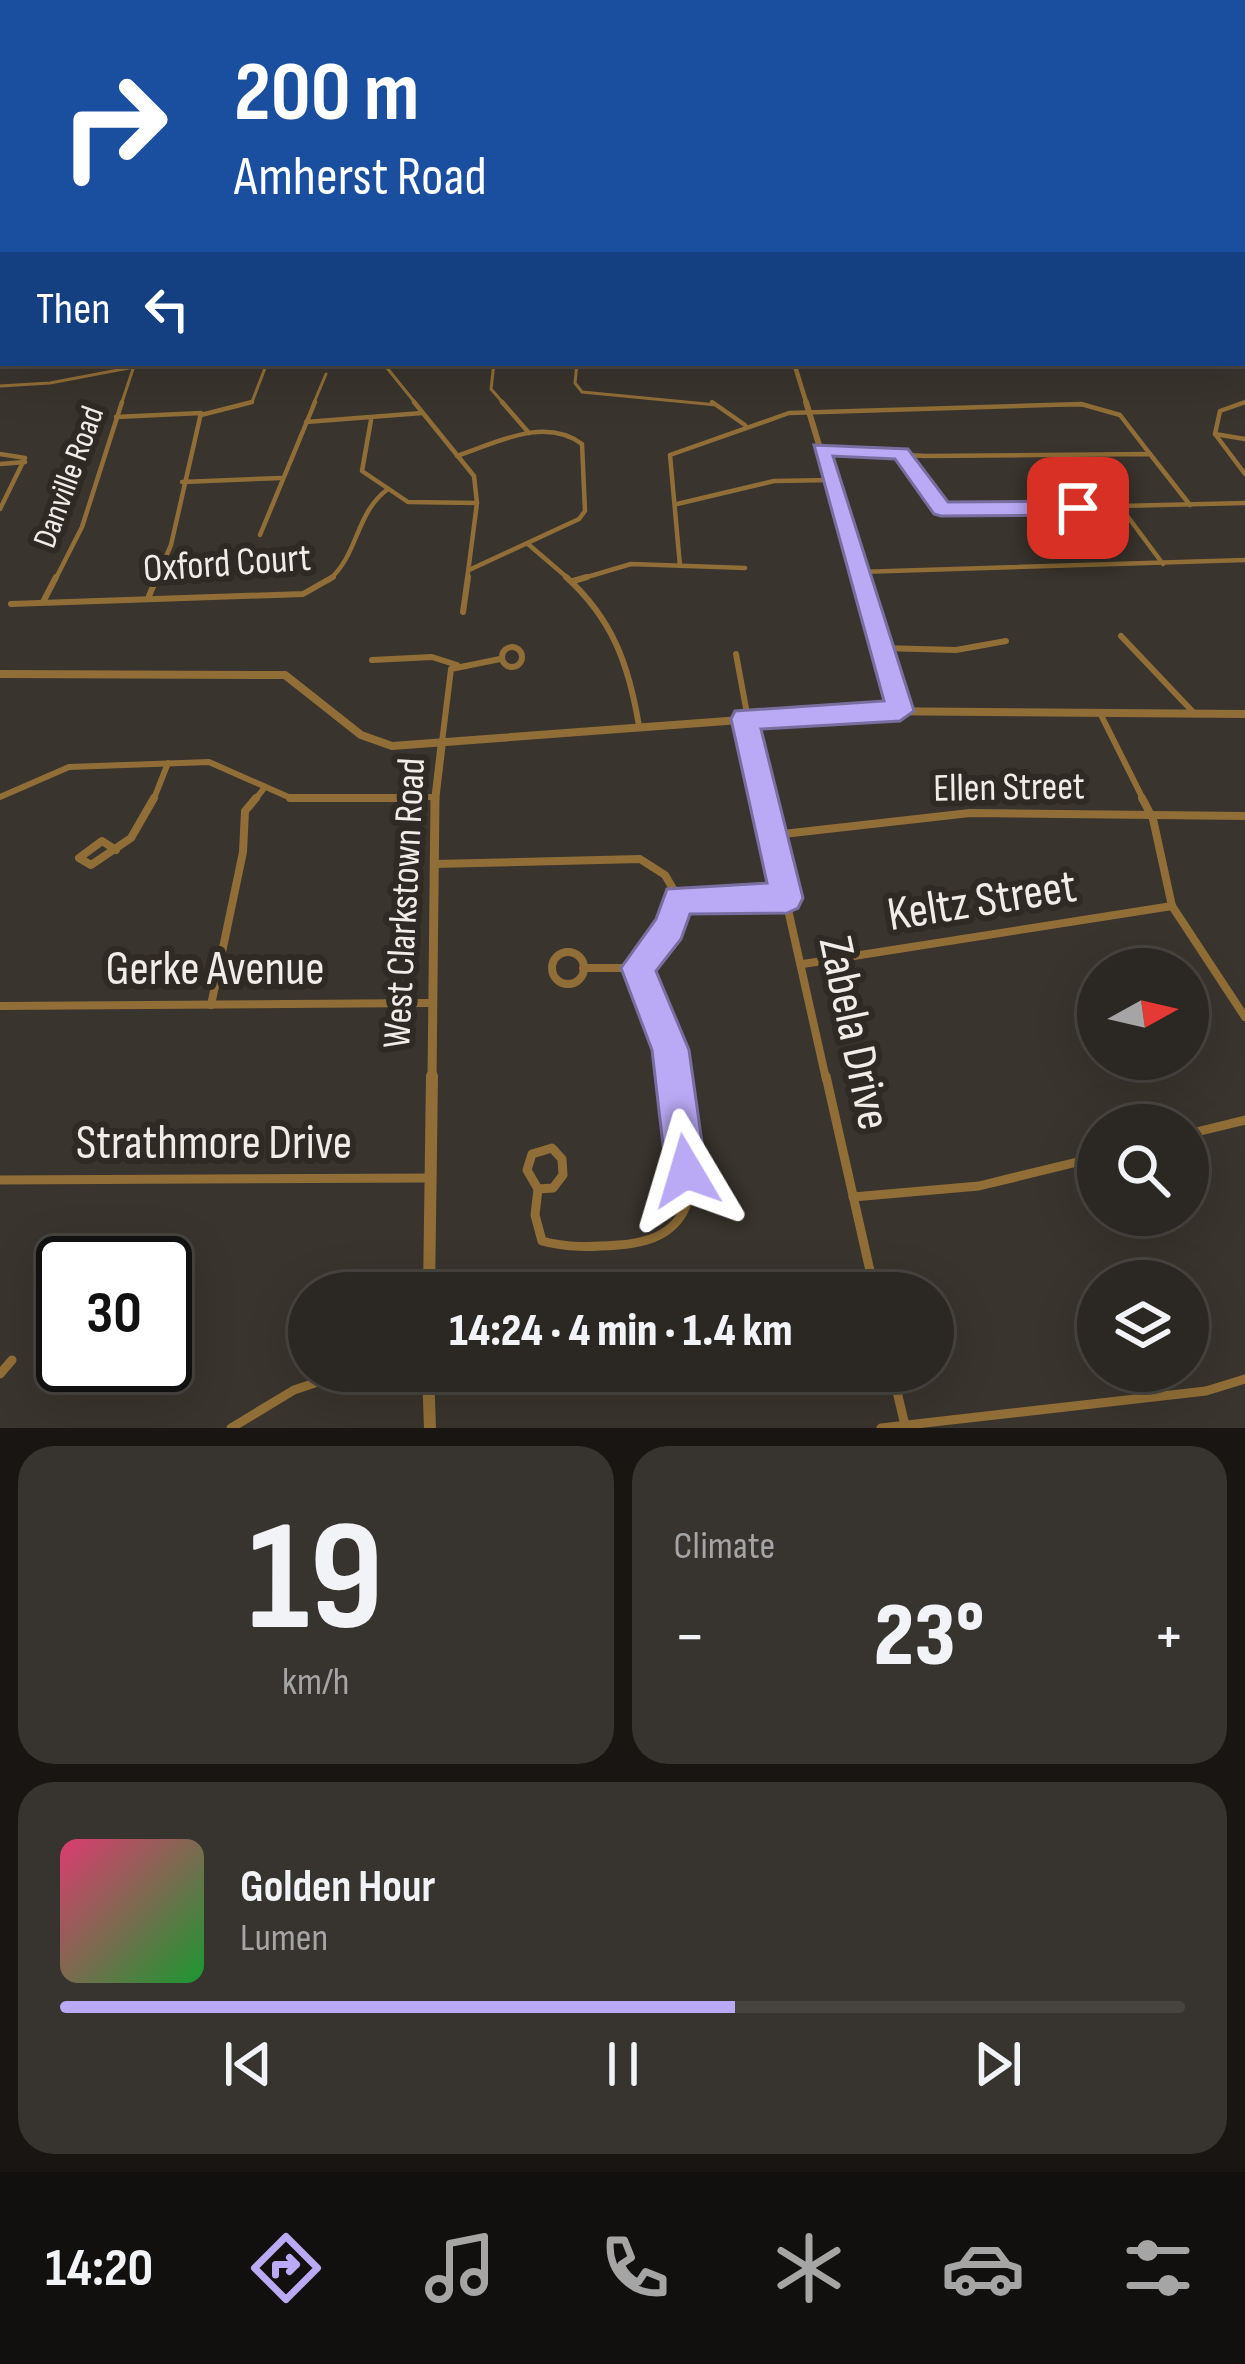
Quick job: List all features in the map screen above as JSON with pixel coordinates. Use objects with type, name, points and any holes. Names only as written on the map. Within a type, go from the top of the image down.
[{"type":"street","points":[[0,386],[50,383],[134,366]]},
{"type":"street","name":"Danville Road","points":[[43,602],[82,527],[134,366]]},
{"type":"street","points":[[116,417],[198,413],[252,402],[266,366]]},
{"type":"street","points":[[385,366],[474,476],[477,503],[463,612]]},
{"type":"street","points":[[494,366],[491,389],[529,433]]},
{"type":"street","points":[[577,366],[575,383],[582,392],[710,400],[745,425]]},
{"type":"street","points":[[795,366],[900,711]]},
{"type":"street","points":[[260,535],[326,374]]},
{"type":"street","points":[[1245,402],[1220,411],[1215,434],[1245,474]]},
{"type":"street","points":[[680,566],[672,451],[745,425],[811,413],[1095,405],[1120,415],[1190,505]]},
{"type":"street","points":[[149,596],[171,545],[198,413]]},
{"type":"street","points":[[306,422],[422,413]]},
{"type":"street","points":[[371,420],[359,464],[388,489],[408,502],[477,503]]},
{"type":"street","points":[[458,456],[529,433],[571,434],[583,444],[585,512],[570,525],[469,570]]},
{"type":"street","points":[[1215,434],[1245,439]]},
{"type":"street","points":[[821,449],[901,454],[1150,454]]},
{"type":"street","points":[[0,454],[25,462]]},
{"type":"street","points":[[901,454],[941,509],[1245,503]]},
{"type":"street","points":[[0,464],[25,462]]},
{"type":"street","points":[[0,507],[25,462]]},
{"type":"street","points":[[182,482],[281,478]]},
{"type":"street","points":[[675,505],[774,481],[832,480]]},
{"type":"street","name":"Oxford Court","points":[[11,604],[303,594],[332,584],[347,567],[367,504],[388,489]]},
{"type":"street","points":[[0,491],[12,490]]},
{"type":"street","points":[[1121,508],[1163,564]]},
{"type":"street","points":[[528,544],[573,581],[619,633],[639,726]]},
{"type":"street","points":[[859,572],[1245,560]]},
{"type":"street","points":[[573,581],[631,563],[745,568]]},
{"type":"street","points":[[1120,637],[1195,715]]},
{"type":"street","points":[[881,648],[956,650],[1006,641]]},
{"type":"street","name":"Zabela Drive","points":[[736,654],[745,719],[869,1272]]},
{"type":"street","points":[[372,660],[432,657],[458,664],[500,658]]},
{"type":"street","points":[[0,674],[268,673],[313,688],[350,728],[375,744],[442,742],[447,676],[458,664]]},
{"type":"street","name":"West Clarkstown Road","points":[[428,1272],[435,797],[442,742],[900,711],[1245,714]]},
{"type":"street","points":[[1101,716],[1153,819],[1172,906],[1245,1017]]},
{"type":"street","points":[[0,797],[69,767],[168,763],[222,764],[293,799],[435,797]]},
{"type":"street","points":[[116,850],[102,841],[79,858],[82,864],[101,863],[116,850],[148,816],[168,763]]},
{"type":"street","points":[[212,1005],[240,870],[244,811],[265,788]]},
{"type":"street","name":"Ellen Street","points":[[774,835],[970,813],[1153,819],[1245,816]]},
{"type":"street","points":[[434,864],[640,859],[665,875],[679,899],[669,928],[638,968]]},
{"type":"street","points":[[679,899],[787,898]]},
{"type":"street","name":"Keltz Street","points":[[803,964],[1172,906]]},
{"type":"street","points":[[584,968],[570,952],[557,956],[552,969],[555,978],[568,984],[584,968],[638,968]]},
{"type":"street","points":[[538,1189],[553,1188],[563,1175],[562,1159],[552,1148],[538,1149],[528,1161],[528,1178],[538,1189],[535,1215],[542,1241],[567,1249],[639,1244],[667,1236],[682,1222],[688,1198],[670,1050],[638,968]]},
{"type":"street","name":"Gerke Avenue","points":[[0,1006],[430,1003]]},
{"type":"street","points":[[1209,1129],[1245,1120]]},
{"type":"street","points":[[853,1197],[980,1186],[1077,1162]]},
{"type":"street","name":"Strathmore Drive","points":[[0,1180],[429,1178]]},
{"type":"street","points":[[0,1374],[12,1360]]},
{"type":"street","points":[[881,1428],[1207,1391],[1245,1379]]},
{"type":"street","points":[[231,1428],[291,1392]]},
{"type":"street","points":[[429,1392],[430,1428]]},
{"type":"street","points":[[897,1392],[904,1424]]},
{"type":"route","points":[[686,1171],[670,1050],[638,968],[653,942],[669,928],[679,899],[787,898],[745,719],[900,711],[821,449],[901,454],[941,509],[1078,508]]}]
